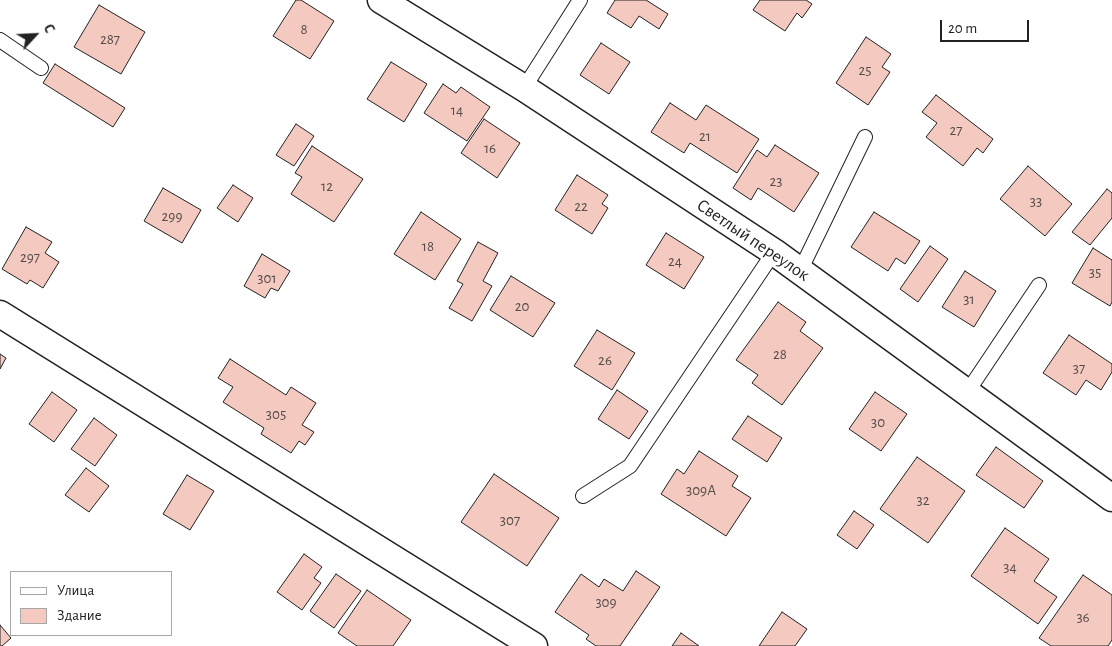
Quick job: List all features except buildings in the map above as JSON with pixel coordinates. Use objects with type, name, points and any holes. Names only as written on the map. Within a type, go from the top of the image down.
[{"type":"street","name":"Светлый переулок","points":[[381,0],[524,88],[774,252],[968,391],[1112,498]]},
{"type":"street","points":[[0,314],[534,646]]},
{"type":"lane","points":[[524,88],[580,0]]},
{"type":"lane","points":[[0,40],[42,68]]},
{"type":"lane","points":[[800,271],[865,137]]},
{"type":"lane","points":[[583,496],[630,466],[774,252]]},
{"type":"lane","points":[[968,391],[1039,285]]}]
